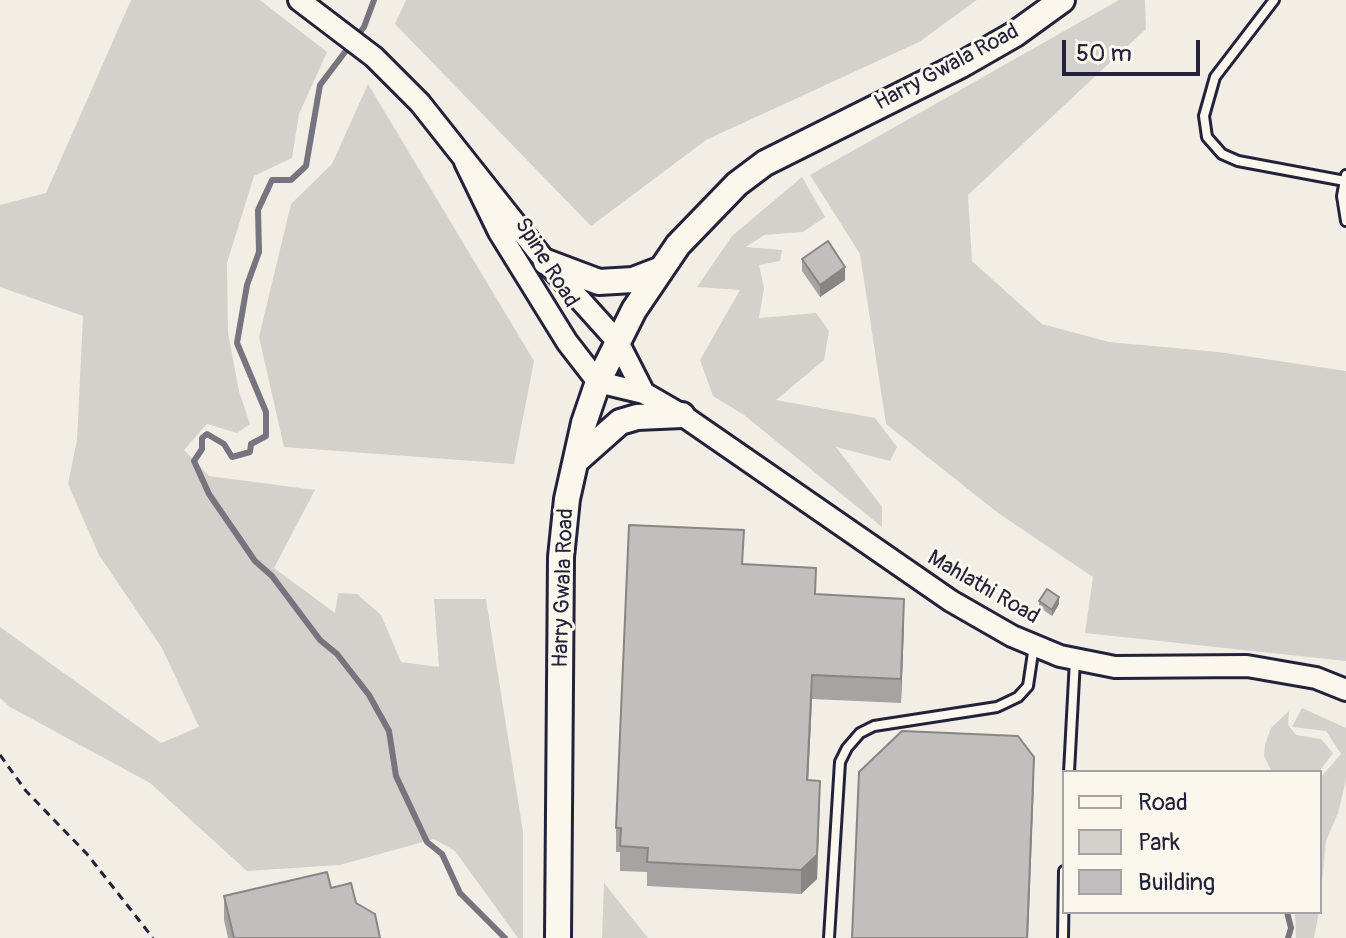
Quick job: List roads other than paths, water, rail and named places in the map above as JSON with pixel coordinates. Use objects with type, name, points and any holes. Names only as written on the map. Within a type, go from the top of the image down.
[{"type":"main road","name":"Harry Gwala Road","points":[[558,938],[561,557],[574,463],[598,382],[618,342],[659,270],[717,204],[765,163],[961,65],[1015,34],[1062,0]]},
{"type":"main road","points":[[546,262],[599,282],[633,280],[659,270]]},
{"type":"main road","points":[[574,463],[620,422],[637,417],[682,415]]},
{"type":"street","name":"Spine Road","points":[[299,0],[363,49],[420,103],[546,262],[618,342]]},
{"type":"street","name":"Spine Road","points":[[465,162],[499,232],[567,342],[598,382]]},
{"type":"street","points":[[618,342],[644,393]]},
{"type":"street","name":"Mahlathi Road","points":[[598,382],[644,393],[682,415],[951,601],[1034,645],[1075,659],[1115,667],[1247,666],[1316,678],[1346,690]]},
{"type":"lane","points":[[1274,0],[1215,77],[1204,116],[1207,137],[1222,154],[1238,161],[1345,178],[1342,196],[1346,221]]},
{"type":"lane","points":[[829,938],[840,762],[847,748],[860,733],[874,726],[984,710],[1018,697],[1028,686],[1034,645]]},
{"type":"lane","points":[[1069,770],[1075,659]]},
{"type":"lane","points":[[1063,914],[1063,938]]},
{"type":"waterway","points":[[374,0],[364,27],[320,85],[306,166],[291,180],[272,180],[258,210],[259,252],[247,285],[237,343],[266,412],[266,436],[251,444],[250,452],[232,457],[224,444],[207,434],[202,438],[202,449],[194,461],[209,494],[255,561],[272,576],[320,640],[337,654],[369,695],[389,731],[396,776],[427,842],[442,854],[460,893],[505,938]]},
{"type":"waterway","points":[[1288,914],[1291,928],[1288,938]]}]
